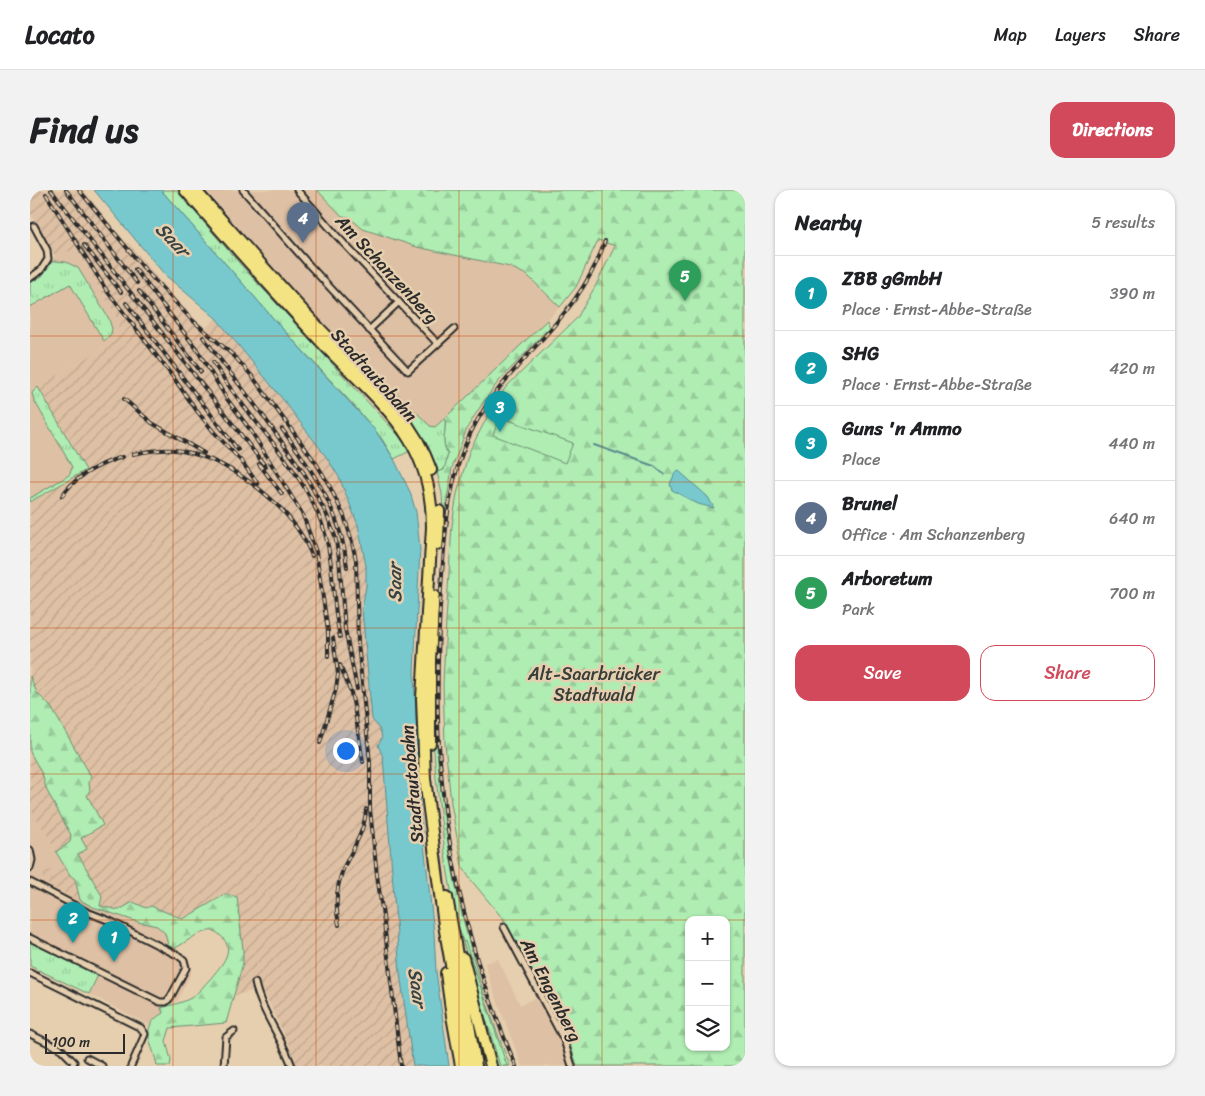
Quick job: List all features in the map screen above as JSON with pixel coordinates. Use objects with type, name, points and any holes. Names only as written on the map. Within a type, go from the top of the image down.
[{"type":"highway","name":"Stadtautobahn","points":[[186,190],[287,305],[392,416],[409,439],[421,464],[430,496],[432,527],[423,659],[423,737],[430,820],[448,924]]},
{"type":"highway","name":"Stadtautobahn","points":[[195,190],[293,300],[398,411],[415,435],[428,461],[438,501],[439,527],[430,659],[430,737],[436,819],[448,924]]},
{"type":"highway","points":[[448,924],[445,964],[461,1066]]},
{"type":"highway","points":[[448,924],[468,1066]]},
{"type":"highway","points":[[448,924],[476,1066]]},
{"type":"highway","points":[[448,924],[462,955],[492,1066]]},
{"type":"street","points":[[243,190],[408,371],[454,329]]},
{"type":"street","name":"Am Schanzenberg","points":[[296,190],[437,344]]},
{"type":"street","points":[[30,278],[41,270],[48,259],[43,243],[34,226]]},
{"type":"street","points":[[369,330],[399,302]]},
{"type":"street","points":[[30,850],[32,860],[30,868]]},
{"type":"street","points":[[30,882],[182,958],[186,968],[170,998],[166,1002],[160,1002],[30,938]]},
{"type":"street","name":"Am Engenberg","points":[[504,927],[564,1040],[572,1066]]},
{"type":"street","points":[[30,973],[141,1028],[145,1034],[131,1066]]},
{"type":"street","points":[[255,983],[292,1066]]},
{"type":"street","points":[[224,1066],[226,1037],[234,1031]]},
{"type":"street","points":[[30,1034],[61,1049],[74,1062],[72,1066]]},
{"type":"street","points":[[87,1058],[102,1066]]},
{"type":"shaded area","points":[[30,190],[83,190],[126,243],[129,243],[164,286],[199,323],[206,328],[216,318],[285,402],[327,458],[339,477],[349,499],[358,525],[366,566],[366,586],[362,609],[372,719],[382,731],[382,740],[378,746],[383,757],[400,973],[413,1066],[297,1066],[262,988],[234,996],[243,963],[226,894],[183,919],[157,926],[138,922],[93,907],[42,881],[46,869],[49,871],[63,863],[30,807],[30,503],[86,470],[38,387],[109,344],[116,336],[118,327],[116,316],[76,249],[55,256],[30,213]]},
{"type":"shaded area","points":[[206,190],[317,190],[342,216],[349,217],[363,229],[417,247],[510,267],[527,275],[560,307],[435,428],[430,426],[398,394],[383,386],[285,281]]},
{"type":"shaded area","points":[[76,249],[116,316],[118,327],[116,336],[109,344],[38,387],[86,470],[30,502],[30,283],[42,275],[55,256]]},
{"type":"shaded area","points":[[30,807],[70,875],[80,900],[94,907],[138,922],[157,926],[165,933],[168,945],[189,959],[191,973],[178,1000],[161,1008],[163,1013],[155,1018],[151,1026],[89,994],[100,970],[30,935]]},
{"type":"shaded area","points":[[498,959],[520,1005],[537,997],[561,1041],[568,1066],[522,1066],[485,963]]},
{"type":"green space","points":[[161,190],[176,190],[240,264],[401,438],[409,450],[408,452],[394,459],[382,439],[362,415],[359,414],[359,411],[279,325]]},
{"type":"green space","name":"Alt-Saarbrücker Stadtwald","points":[[317,190],[745,190],[745,1066],[577,1066],[568,1038],[504,920],[462,866],[451,803],[445,743],[443,685],[446,622],[452,525],[457,494],[469,452],[494,404],[506,387],[577,318],[615,246],[598,240],[576,287],[560,307],[527,275],[510,267],[417,247],[363,229],[349,217],[342,216]]},
{"type":"green space","points":[[52,262],[66,262],[78,268],[109,319],[112,329],[111,334],[104,341],[70,284],[30,307],[30,283],[42,276]]},
{"type":"green space","points":[[547,320],[550,327],[498,382],[467,428],[452,468],[445,512],[443,512],[442,494],[437,472],[444,470],[448,454],[444,445],[445,418]]},
{"type":"green space","points":[[38,387],[86,470],[30,502],[30,498],[70,474],[72,467],[34,400],[32,393]]},
{"type":"green space","points":[[391,391],[398,394],[430,426],[435,427],[445,418],[444,445],[448,454],[446,466],[440,472],[437,472],[434,459],[423,439],[389,393]]},
{"type":"green space","points":[[500,417],[573,443],[565,463],[493,435]]},
{"type":"green space","points":[[30,676],[37,693],[51,707],[91,776],[90,790],[87,795],[103,825],[81,838],[87,849],[78,854],[102,896],[100,906],[119,910],[133,902],[146,908],[151,906],[183,919],[226,894],[237,897],[243,963],[226,1023],[170,1028],[166,1041],[171,1060],[170,1066],[157,1066],[149,1037],[151,1025],[163,1013],[161,1008],[188,1000],[201,989],[225,960],[227,954],[226,942],[213,930],[198,934],[174,949],[168,945],[165,933],[157,926],[138,922],[93,907],[80,900],[75,879],[70,875],[56,852],[70,842],[71,835],[47,791],[42,774],[30,752]]},
{"type":"green space","points":[[435,712],[442,803],[457,892],[480,980],[510,1066],[495,1066],[485,1019],[455,914],[446,861],[436,778],[433,737]]},
{"type":"green space","points":[[465,941],[507,1066],[500,1066],[463,942]]},
{"type":"green space","points":[[30,942],[98,975],[89,994],[30,966]]},
{"type":"water","name":"Saar","points":[[94,190],[161,190],[279,325],[375,430],[394,459],[410,492],[416,512],[420,549],[414,672],[420,808],[434,933],[436,971],[449,1066],[413,1066],[400,973],[383,757],[378,745],[381,735],[372,719],[362,609],[366,586],[366,566],[358,525],[339,477],[285,402],[216,318],[165,275]]},
{"type":"water","points":[[679,471],[708,497],[714,508],[698,504],[672,490],[670,484],[675,473]]},
{"type":"waterway","points":[[594,445],[654,466],[664,474]]},
{"type":"railway","points":[[51,190],[266,467]]},
{"type":"railway","points":[[66,190],[137,283]]},
{"type":"railway","points":[[79,190],[147,272],[191,319],[234,356],[252,376],[316,463],[344,516],[356,560],[358,643],[370,763],[370,809],[401,1066]]},
{"type":"railway","points":[[46,194],[107,291],[197,411],[242,462],[258,484]]},
{"type":"railway","points":[[516,1066],[486,988],[463,908],[454,868],[442,786],[438,724],[438,646],[442,568],[448,508],[463,451],[471,432],[486,406],[503,383],[561,318],[593,269],[605,241]]},
{"type":"railway","points":[[84,245],[121,292]]},
{"type":"railway","points":[[135,269],[196,348],[227,399],[251,431],[303,515],[316,552],[328,631],[328,656]]},
{"type":"railway","points":[[139,291],[201,372]]},
{"type":"railway","points":[[126,303],[238,450]]},
{"type":"railway","points":[[203,337],[304,473],[326,513],[335,536],[339,558],[345,629],[357,689]]},
{"type":"railway","points":[[213,362],[226,382],[286,460],[312,502],[322,524],[329,552],[340,637]]},
{"type":"railway","points":[[124,399],[152,423],[204,453]]},
{"type":"railway","points":[[282,429],[305,461],[324,494],[339,529],[347,567]]},
{"type":"railway","points":[[133,454],[163,450],[182,451],[201,456],[241,476],[259,489],[291,520],[312,556]]},
{"type":"railway","points":[[62,496],[81,477],[105,463],[122,457]]},
{"type":"railway","points":[[259,464],[282,494]]},
{"type":"railway","points":[[320,743],[336,689],[338,674],[333,638]]},
{"type":"railway","points":[[340,665],[351,693],[363,762]]},
{"type":"railway","points":[[339,925],[337,911],[339,881],[361,832],[366,809]]},
{"type":"place","name":"Brunel","points":[[303,243]]},
{"type":"place","name":"Arboretum","points":[[685,301]]},
{"type":"place","name":"Guns 'n Ammo","points":[[500,432]]},
{"type":"place","name":"SHG","points":[[73,943]]},
{"type":"place","name":"ZBB gGmbH","points":[[114,962]]}]
